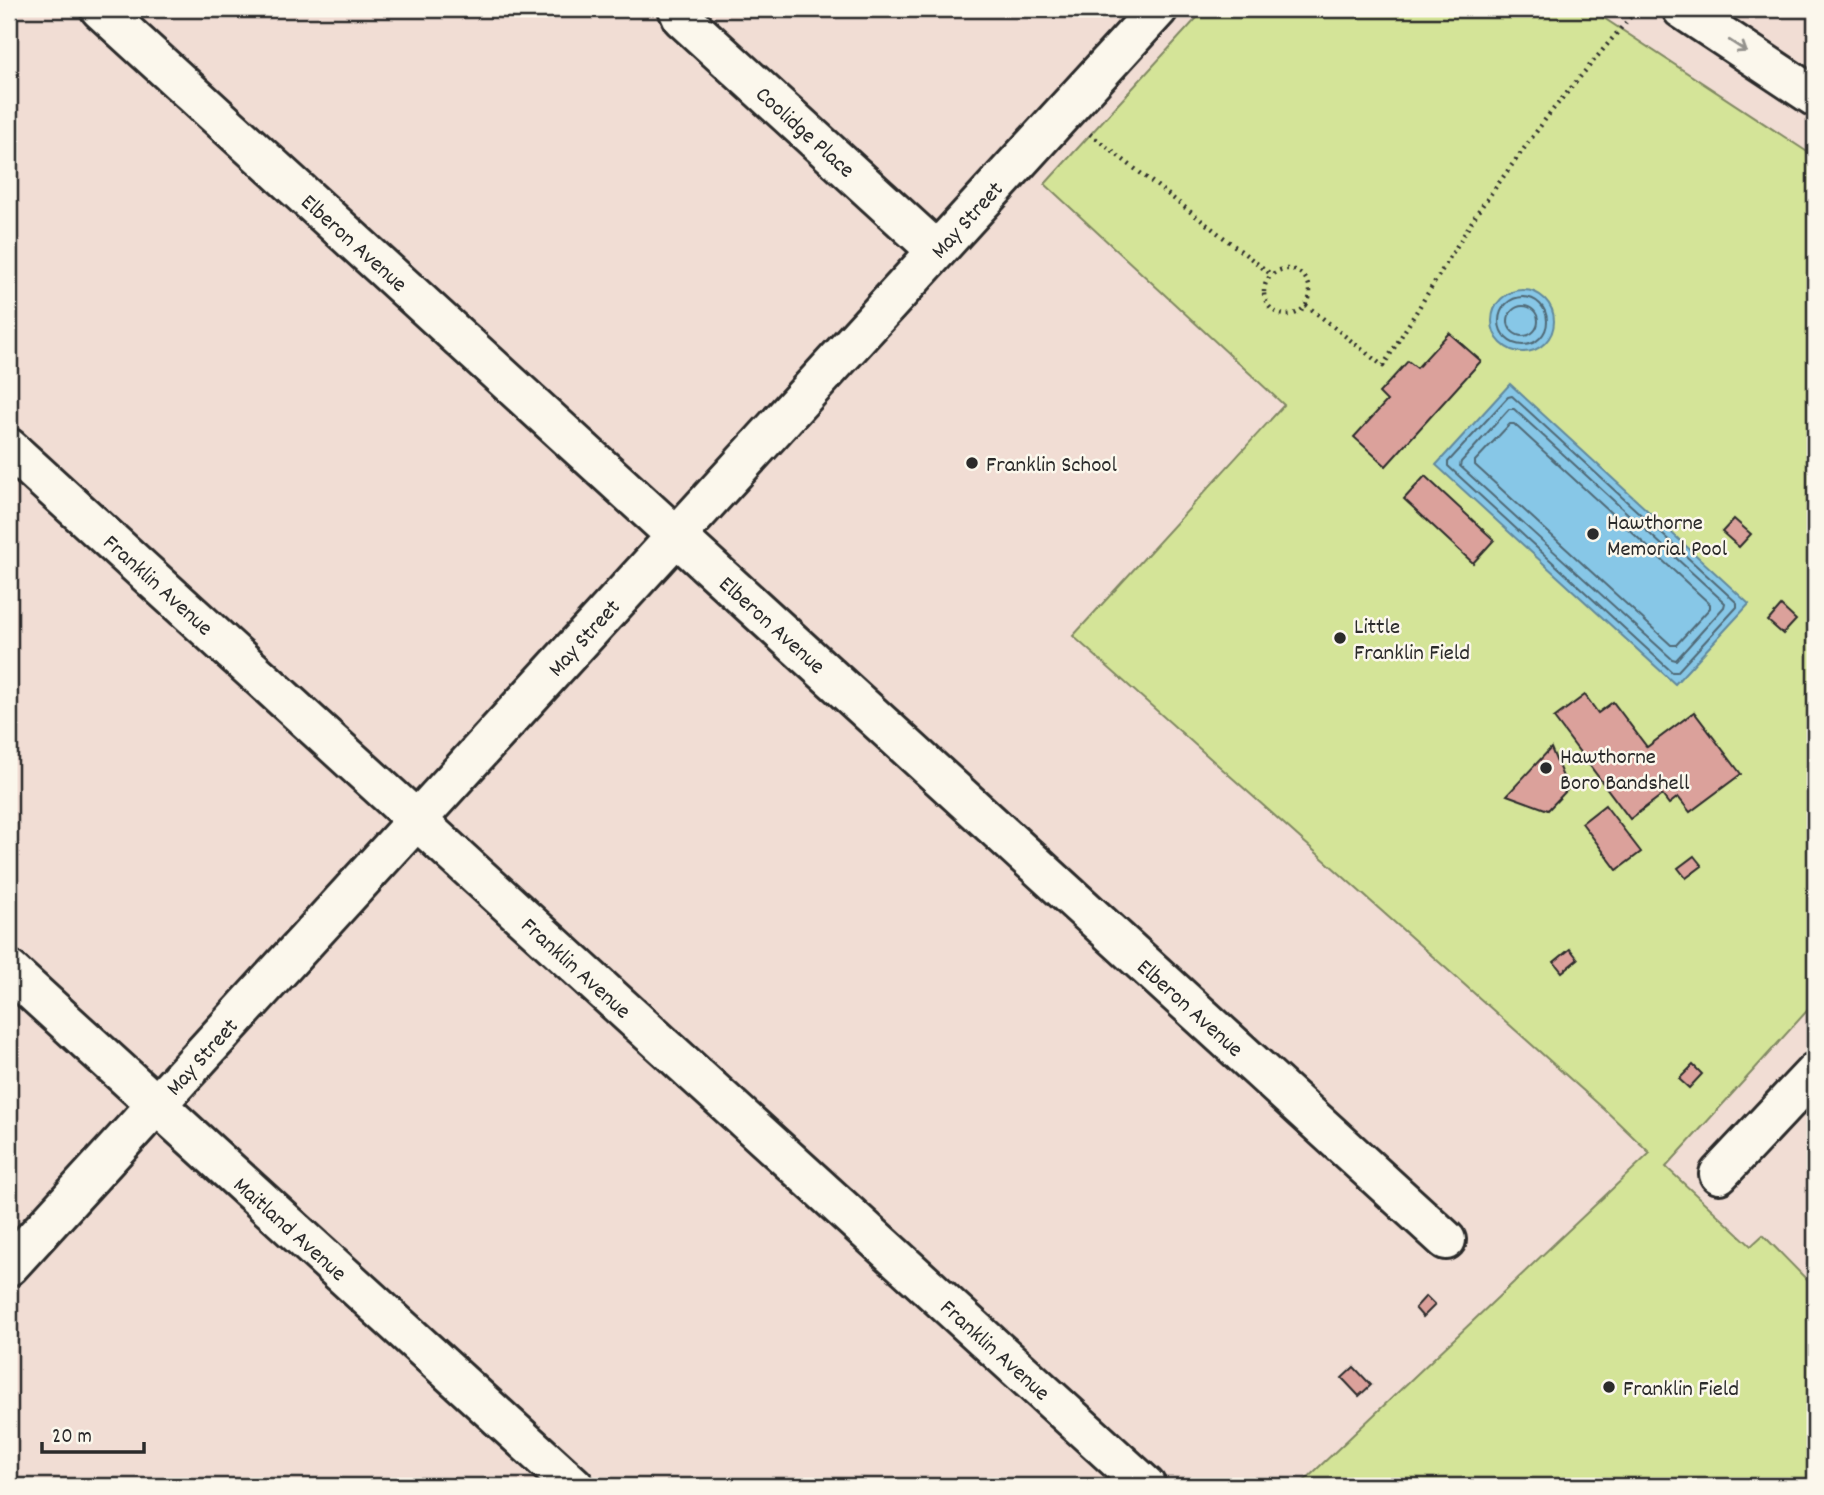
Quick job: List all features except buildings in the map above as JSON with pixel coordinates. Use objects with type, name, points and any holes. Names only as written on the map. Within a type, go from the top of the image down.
[{"type":"street","name":"Elberon Avenue","points":[[100,9],[1446,1240]]},
{"type":"street","name":"Coolidge Place","points":[[678,9],[682,18],[937,251]]},
{"type":"street","name":"May Street","points":[[9,1266],[1158,9]]},
{"type":"street","points":[[1682,9],[1815,97]]},
{"type":"street","name":"Franklin Avenue","points":[[9,447],[1146,1486]]},
{"type":"street","name":"Maitland Avenue","points":[[9,970],[574,1486]]},
{"type":"street","points":[[1719,1174],[1811,1085]]},
{"type":"path","points":[[1306,305],[1383,366],[1479,210],[1550,113],[1637,9]]},
{"type":"path","points":[[1063,113],[1272,275]]},
{"type":"path","points":[[1285,270],[1298,273],[1308,284],[1306,305],[1294,314],[1286,315],[1272,310],[1267,304],[1264,289],[1272,275],[1285,270]]},
{"type":"green space","points":[[1205,9],[1590,9],[1815,157],[1815,1002],[1666,1167],[1751,1246],[1763,1235],[1815,1288],[1815,1486],[1299,1486],[1650,1153],[1073,636],[1284,405],[1045,184]]},
{"type":"water","points":[[1523,290],[1535,292],[1545,299],[1552,309],[1552,333],[1545,343],[1535,350],[1523,352],[1511,350],[1501,343],[1494,333],[1492,321],[1494,309],[1501,299],[1511,292]]},
{"type":"water","name":"Hawthorne Memorial Pool","points":[[1510,384],[1749,604],[1675,684],[1436,465]]},
{"type":"place","name":"Franklin School","points":[[972,463]]},
{"type":"place","name":"Hawthorne Memorial Pool","points":[[1593,534]]},
{"type":"place","name":"Little Franklin Field","points":[[1340,638]]},
{"type":"place","name":"Hawthorne Boro Bandshell","points":[[1546,768]]},
{"type":"place","name":"Franklin Field","points":[[1609,1387]]}]
